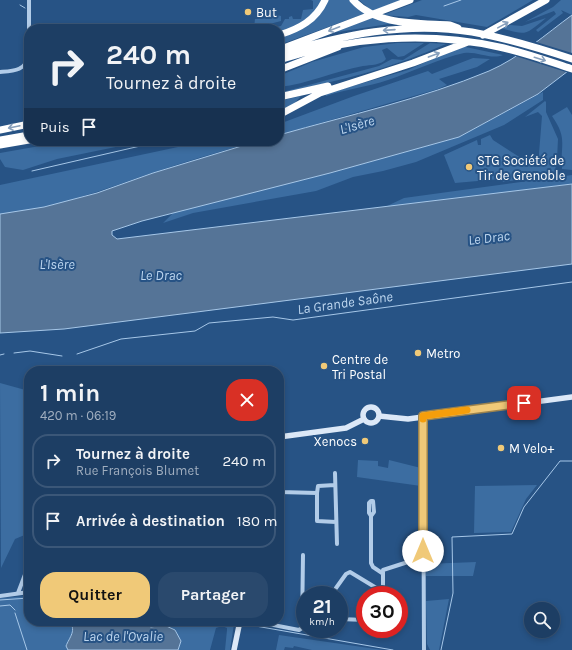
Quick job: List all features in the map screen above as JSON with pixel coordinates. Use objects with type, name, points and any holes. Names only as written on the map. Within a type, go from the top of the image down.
[{"type":"highway","points":[[284,33],[296,29],[310,21],[319,12],[325,0]]},
{"type":"highway","points":[[353,0],[365,10],[378,17],[396,21],[450,25],[470,32]]},
{"type":"highway","points":[[284,47],[410,0]]},
{"type":"highway","points":[[284,112],[320,93],[455,48],[500,27],[546,0]]},
{"type":"highway","points":[[284,52],[322,41],[382,30],[428,28],[487,35],[517,42],[572,59]]},
{"type":"highway","points":[[284,59],[328,46],[399,38],[437,38],[472,42],[509,50],[572,69]]},
{"type":"highway","points":[[284,68],[344,45]]},
{"type":"highway","points":[[284,96],[371,77]]},
{"type":"highway","points":[[0,130],[24,125]]},
{"type":"highway","points":[[0,140],[24,136]]},
{"type":"highway","points":[[0,145],[24,141]]},
{"type":"street","points":[[28,0],[29,24]]},
{"type":"street","points":[[0,72],[13,71],[24,66]]},
{"type":"street","points":[[379,416],[400,419],[572,397]]},
{"type":"street","points":[[368,408],[375,408],[379,416],[377,421],[367,423],[364,419],[363,412],[368,408]]},
{"type":"street","points":[[423,416],[424,650]]},
{"type":"street","points":[[284,436],[346,428],[364,419]]},
{"type":"street","points":[[334,473],[337,544]]},
{"type":"street","points":[[335,485],[318,486],[317,521],[336,522]]},
{"type":"street","points":[[284,492],[317,493]]},
{"type":"street","points":[[371,516],[371,563],[373,567],[382,573]]},
{"type":"street","points":[[279,626],[299,630],[302,628],[303,555]]},
{"type":"street","points":[[383,586],[383,570],[411,561],[424,563]]},
{"type":"street","points":[[337,586],[346,574],[350,572],[372,586]]},
{"type":"street","points":[[18,593],[24,576]]},
{"type":"street","points":[[21,583],[24,590]]},
{"type":"street","points":[[0,596],[24,592]]},
{"type":"street","points":[[234,650],[239,626]]},
{"type":"shaded area","points":[[311,0],[323,0],[320,7],[305,21],[284,31],[284,24],[282,24],[285,19],[289,19],[289,17],[292,16],[293,19],[301,19],[303,10],[313,9],[313,1]]},
{"type":"shaded area","points":[[328,0],[352,0],[366,13],[284,43],[284,36],[302,28],[315,20]]},
{"type":"shaded area","points":[[359,0],[402,0],[372,11]]},
{"type":"shaded area","points":[[422,0],[533,0],[487,27],[416,15],[408,17],[383,15]]},
{"type":"shaded area","points":[[561,0],[572,0],[572,15],[561,10],[563,13],[538,32],[536,30],[556,14],[554,11],[525,22],[553,7]]},
{"type":"shaded area","points":[[276,15],[281,16],[281,21],[269,24],[254,24],[255,19],[276,18]]},
{"type":"shaded area","points":[[373,17],[395,23],[325,34]]},
{"type":"shaded area","points":[[546,18],[529,31],[521,33],[501,28],[510,25],[522,26]]},
{"type":"shaded area","points":[[397,43],[424,43],[404,56],[398,57],[387,48],[382,50],[386,59],[379,64],[353,68],[284,86],[284,74],[312,62],[364,47]]},
{"type":"shaded area","points":[[430,43],[446,44],[426,53],[385,67],[322,84],[284,92],[379,66],[392,59],[403,60]]},
{"type":"shaded area","points":[[461,46],[503,55],[494,57],[474,53],[464,53],[445,58],[397,77],[326,96],[325,94],[408,70]]},
{"type":"shaded area","points":[[473,58],[490,59],[477,67],[439,79],[447,85],[438,89],[284,134],[284,122],[354,96],[428,71],[432,74]]},
{"type":"shaded area","points":[[543,92],[543,100],[504,125],[416,162],[353,177],[316,191],[193,213],[163,223],[173,213],[330,173],[459,137]]},
{"type":"shaded area","points":[[301,96],[290,108],[284,110],[284,100]]},
{"type":"shaded area","points":[[545,101],[546,112],[558,139],[557,159],[555,165],[557,174],[503,182],[500,179],[455,183],[444,155],[477,140],[478,145],[481,145],[481,139],[490,135],[493,140],[535,167],[538,166],[542,116],[538,112],[525,117]]},
{"type":"shaded area","points":[[567,107],[572,115],[572,170],[562,169],[562,136],[552,116]]},
{"type":"shaded area","points":[[40,146],[121,146],[57,159],[23,170],[5,167],[0,159],[0,153]]},
{"type":"shaded area","points":[[183,146],[240,146],[178,164],[96,192],[40,208],[20,212],[0,214],[0,185]]},
{"type":"shaded area","points":[[572,175],[572,184],[385,207],[404,198]]},
{"type":"shaded area","points":[[0,383],[24,390],[24,535],[15,539],[1,568]]},
{"type":"shaded area","points":[[358,460],[378,461],[378,466],[388,468],[389,460],[421,468],[421,486],[357,477]]},
{"type":"shaded area","points":[[537,485],[526,499],[511,532],[474,533],[475,486]]},
{"type":"shaded area","points":[[476,562],[473,576],[426,576],[426,564]]},
{"type":"shaded area","points":[[24,596],[24,626],[222,626],[216,628],[210,650],[0,650],[0,598]]},
{"type":"shaded area","points":[[449,599],[439,650],[430,650],[427,644],[426,601]]},
{"type":"shaded area","points":[[222,626],[234,626],[230,650],[225,650],[227,628]]},
{"type":"shaded area","points":[[279,635],[383,650],[312,650],[294,646],[293,648],[285,647],[284,650],[276,650]]},
{"type":"water","points":[[572,15],[572,68],[538,94],[459,137],[330,173],[142,221],[112,231],[112,235],[117,239],[572,184],[572,264],[64,329],[0,333],[0,214],[44,207],[97,193],[153,173],[242,146],[284,146],[284,134],[385,106],[464,81],[500,66],[532,45]]},
{"type":"water","name":"Lac de l'Ovalie","points":[[166,626],[175,630],[181,641],[178,650],[68,650],[66,646],[71,637],[73,630],[72,627]]},
{"type":"pier","points":[[533,41],[572,53],[572,71],[569,73],[512,55]]},
{"type":"waterway","points":[[444,6],[461,0]]},
{"type":"waterway","points":[[20,5],[25,8]]},
{"type":"waterway","points":[[32,171],[140,146]]},
{"type":"waterway","name":"La Grande Saône","points":[[77,354],[121,339],[195,331],[209,323],[273,317],[293,320],[572,282]]},
{"type":"waterway","name":"La Grande Saône","points":[[14,353],[30,351],[62,356]]},
{"type":"waterway","name":"La Grande Saône","points":[[0,355],[4,354]]},
{"type":"waterway","points":[[441,650],[453,593],[452,537],[512,534],[524,507],[560,461],[572,461]]},
{"type":"waterway","points":[[0,600],[24,598]]},
{"type":"waterway","points":[[0,606],[10,605],[15,610]]},
{"type":"waterway","points":[[15,613],[27,650]]},
{"type":"waterway","points":[[255,626],[393,650]]},
{"type":"slow traffic","points":[[423,419],[423,416],[467,410]]},
{"type":"place","name":"But","points":[[248,12]]},
{"type":"place","name":"STG Société de Tir de Grenoble","points":[[469,167]]},
{"type":"place","name":"Metro","points":[[418,353]]},
{"type":"place","name":"Centre de Tri Postal","points":[[324,366]]},
{"type":"place","name":"Xenocs","points":[[365,441]]},
{"type":"place","name":"M Velo+","points":[[501,448]]},
{"type":"route","points":[[423,551],[423,416],[524,403]]},
{"type":"water label","name":"L'Isère","points":[[357,125]]},
{"type":"water label","name":"Le Drac","points":[[489,238]]},
{"type":"water label","name":"L'Isère","points":[[57,264]]},
{"type":"water label","name":"Le Drac","points":[[161,275]]}]
